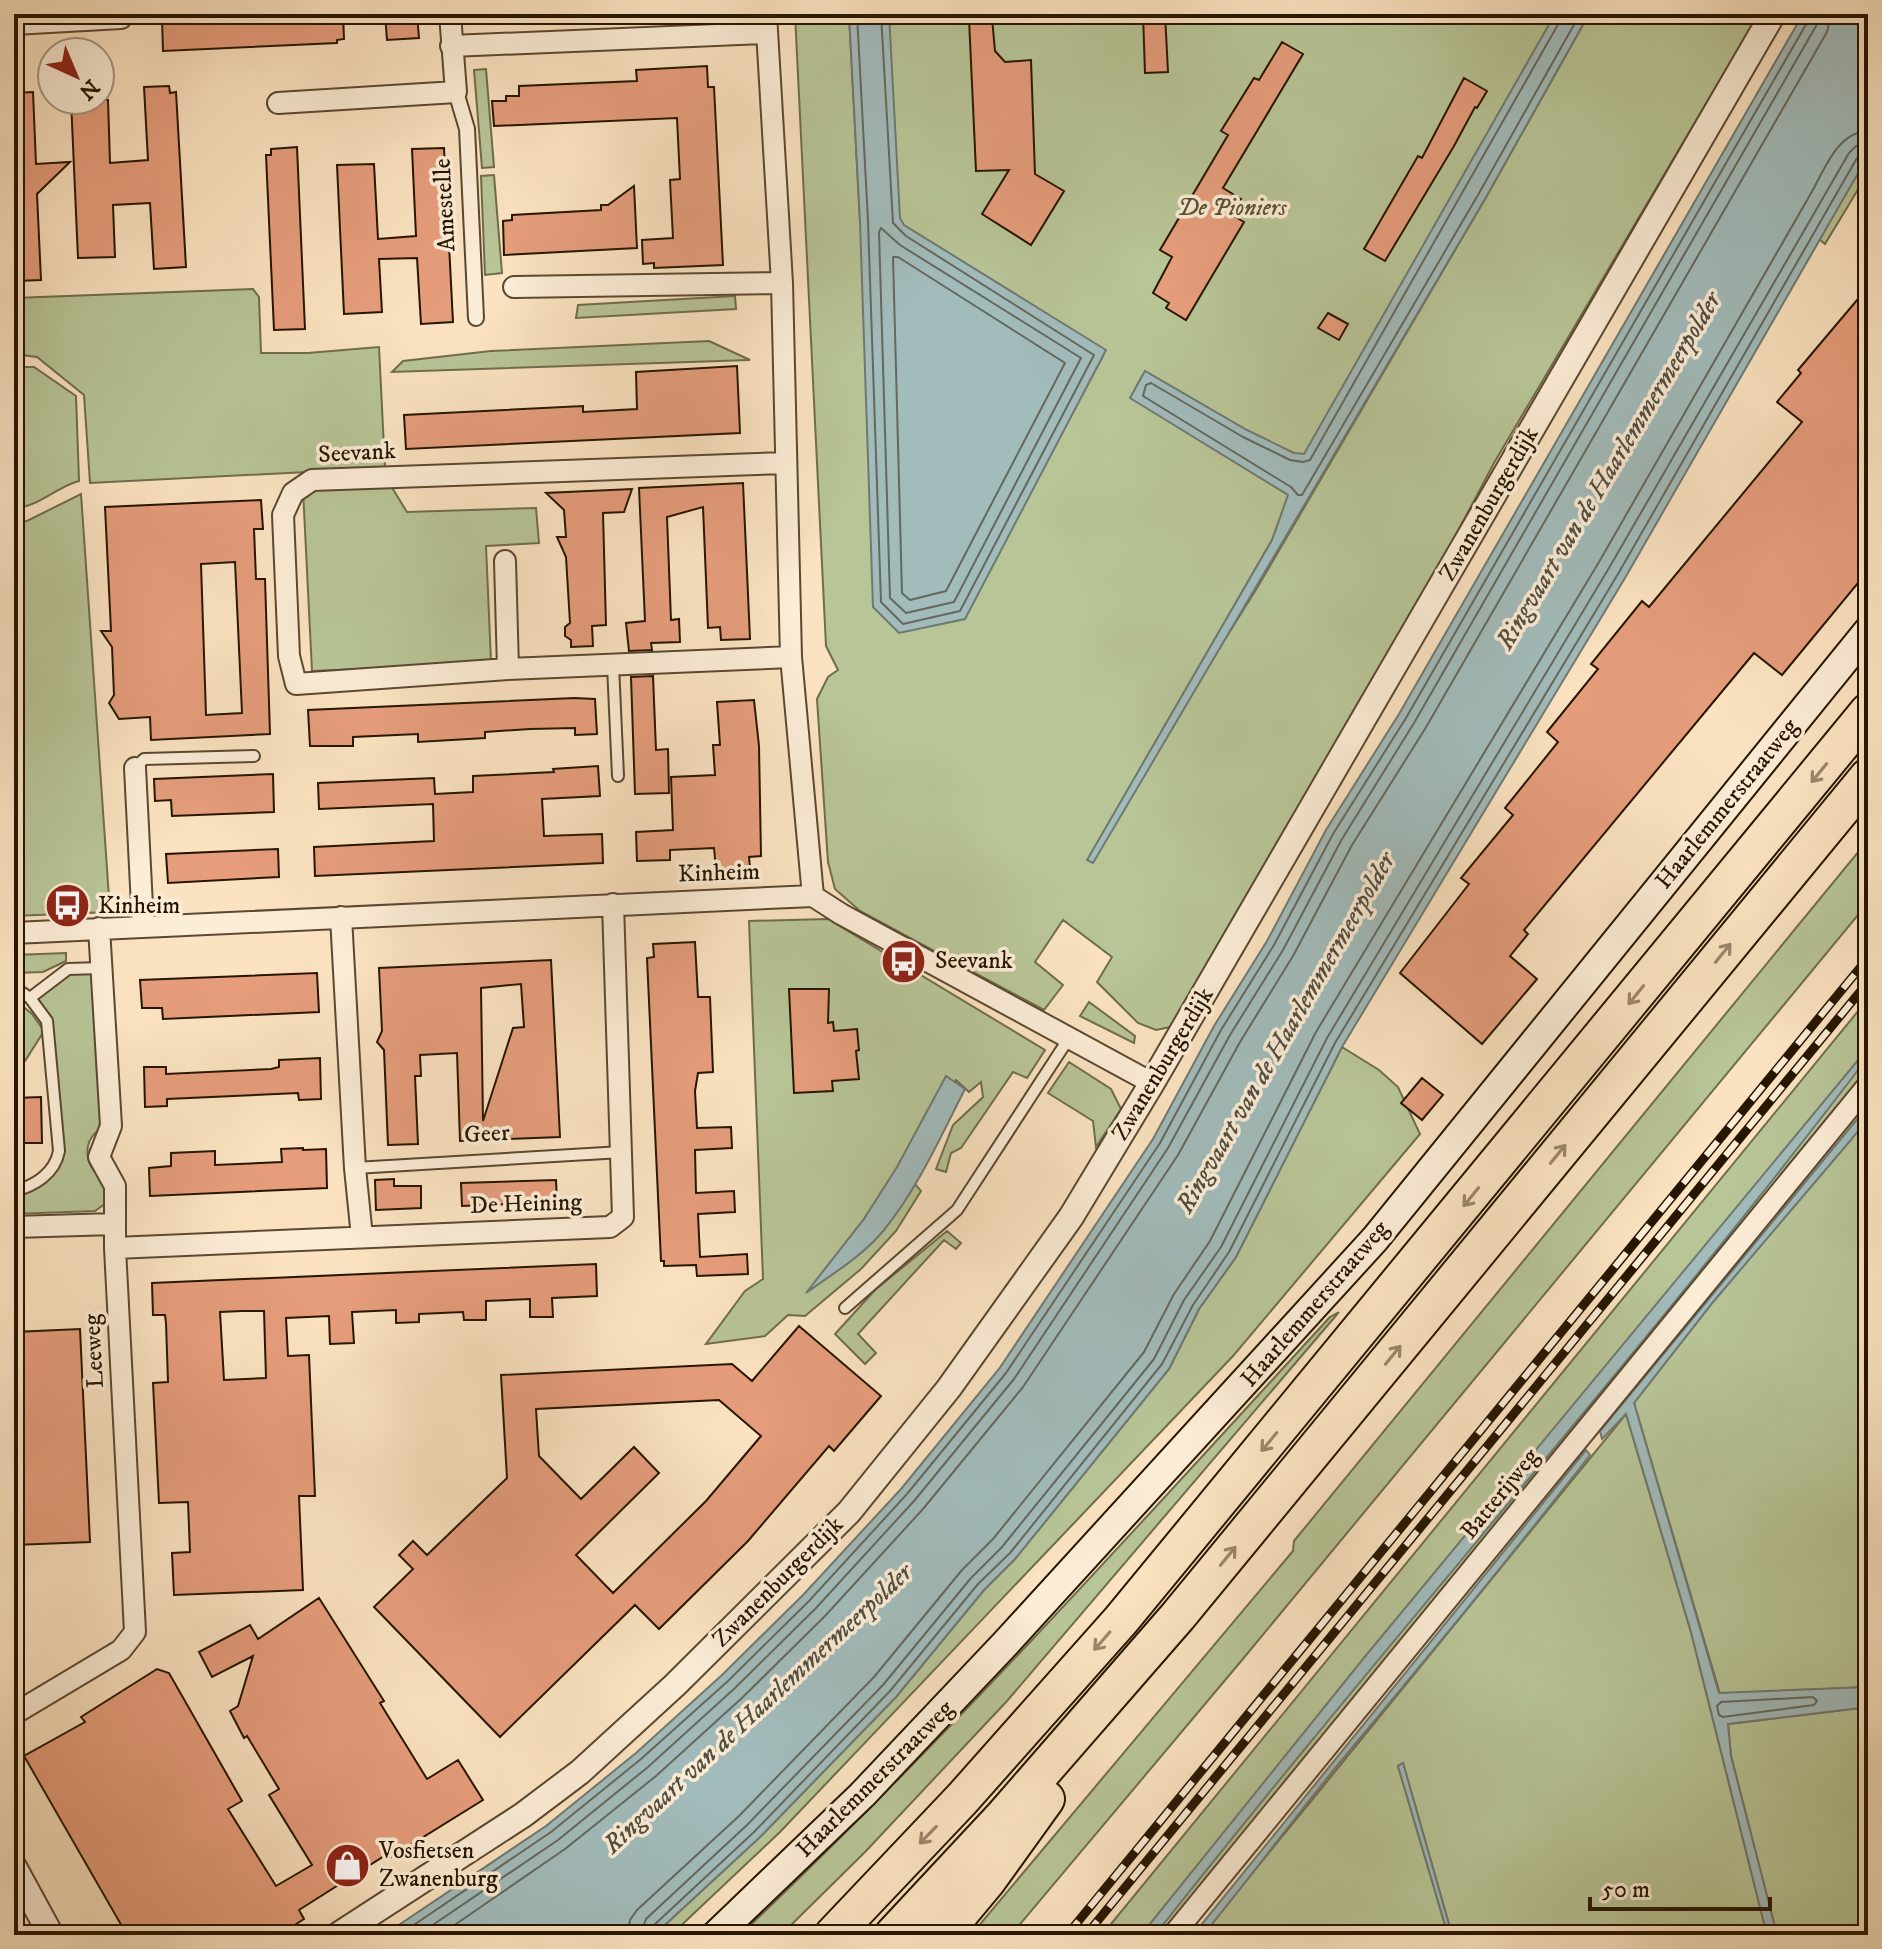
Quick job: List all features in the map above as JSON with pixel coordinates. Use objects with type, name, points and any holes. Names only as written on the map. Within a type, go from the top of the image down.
[{"type":"highway","points":[[833,1935],[962,1799],[1131,1608],[1868,712]]},
{"type":"highway","points":[[893,1935],[1003,1817],[1178,1616],[1868,777]]},
{"type":"highway","points":[[942,1935],[987,1881],[1178,1616]]},
{"type":"main road","name":"Haarlemmerstraatweg","points":[[716,1935],[862,1795],[1229,1401],[1375,1239],[1868,631]]},
{"type":"street","name":"Amestelle","points":[[450,14],[456,92],[467,129],[476,318]]},
{"type":"street","name":"Zwanenburgerdijk","points":[[338,1935],[523,1815],[580,1772],[675,1685],[849,1512],[949,1388],[1071,1217],[1152,1083],[1773,14]]},
{"type":"street","points":[[14,24],[121,18]]},
{"type":"street","points":[[451,46],[766,23],[782,283],[791,657],[813,896],[1152,1083]]},
{"type":"street","points":[[278,103],[456,92]]},
{"type":"street","points":[[514,287],[782,283]]},
{"type":"street","name":"Seevank","points":[[786,463],[312,480],[293,493],[283,515],[289,656],[296,684],[508,669],[791,657]]},
{"type":"street","points":[[505,561],[508,669]]},
{"type":"street","points":[[135,768],[143,926]]},
{"type":"street","name":"Kinheim","points":[[14,933],[813,896]]},
{"type":"street","name":"De Heining","points":[[115,1248],[610,1227],[623,1217],[613,904]]},
{"type":"street","points":[[341,917],[355,1168],[362,1237]]},
{"type":"street","name":"Leeweg","points":[[14,1714],[121,1650],[135,1632],[115,1248],[115,1186],[99,1157],[111,1126],[99,928]]},
{"type":"street","name":"Batterijweg","points":[[1173,1935],[1868,1085]]},
{"type":"street","points":[[14,1227],[114,1224]]},
{"type":"street","points":[[14,1867],[51,1935]]},
{"type":"lane","points":[[613,665],[618,776]]},
{"type":"lane","points":[[135,768],[144,759],[254,756]]},
{"type":"lane","points":[[30,998],[68,969],[101,968]]},
{"type":"lane","points":[[14,987],[30,998],[47,1021],[59,1151],[57,1161],[40,1180],[14,1191]]},
{"type":"lane","points":[[845,1308],[957,1210],[1069,1038]]},
{"type":"lane","name":"Geer","points":[[355,1168],[622,1152]]},
{"type":"green space","name":"De Pioniers","points":[[795,14],[849,14],[860,222],[1083,393],[1103,356],[890,235],[880,14],[1568,14],[1307,471],[1141,378],[1131,398],[1289,495],[1272,540],[1088,859],[1257,588],[1485,199],[1589,14],[1759,14],[1494,463],[1441,563],[1175,1026],[1156,1030],[1138,1023],[1097,982],[1112,957],[1063,920],[1035,962],[1063,985],[1044,1010],[860,911],[835,889],[828,862],[817,699],[828,677],[838,670],[826,646]]},
{"type":"green space","points":[[486,69],[494,167],[482,168],[474,70]]},
{"type":"green space","points":[[1868,156],[1868,173],[1825,244],[1819,239]]},
{"type":"green space","points":[[494,175],[502,273],[485,275],[481,176]]},
{"type":"green space","points":[[253,289],[259,297],[261,353],[379,347],[385,468],[90,483],[84,395],[37,357],[14,354],[14,298]]},
{"type":"green space","points":[[735,296],[736,309],[576,318],[578,305]]},
{"type":"green space","points":[[709,341],[750,360],[392,372],[403,361],[491,351]]},
{"type":"green space","points":[[14,367],[34,367],[76,396],[79,481],[31,505],[14,508]]},
{"type":"green space","points":[[391,486],[407,512],[536,508],[539,543],[486,546],[491,661],[482,664],[312,671],[303,490]]},
{"type":"green space","points":[[81,494],[110,912],[14,916],[14,522],[27,521]]},
{"type":"green space","points":[[1868,840],[1868,903],[1011,1935],[971,1935],[1293,1551],[1294,1541]]},
{"type":"green space","points":[[828,919],[1045,1050],[1027,1078],[1013,1072],[961,1148],[951,1153],[946,1172],[936,1169],[953,1125],[983,1097],[981,1082],[969,1092],[956,1080],[864,1219],[809,1290],[847,1264],[883,1231],[914,1183],[921,1191],[896,1231],[861,1269],[805,1316],[788,1315],[765,1336],[706,1344],[745,1291],[763,1279],[749,921]]},
{"type":"green space","points":[[66,953],[66,961],[43,972],[14,973],[14,955]]},
{"type":"green space","points":[[91,968],[103,1127],[91,1139],[88,1154],[93,1168],[105,1180],[106,1203],[95,1211],[14,1214],[14,1192],[28,1187],[57,1161],[50,1033],[30,998],[68,969]]},
{"type":"green space","points":[[14,999],[32,1014],[44,1031],[25,1061],[14,1062],[14,1052],[23,1031]]},
{"type":"green space","points":[[1868,999],[1866,1077],[1286,1788],[1254,1820],[1161,1935],[1102,1935]]},
{"type":"green space","points":[[1089,1002],[1135,1036],[1134,1043],[1080,1016]]},
{"type":"green space","points":[[1342,1047],[1379,1070],[1398,1087],[1420,1134],[1233,1356],[780,1832],[671,1935],[654,1935],[760,1837],[896,1697],[984,1590],[1015,1559],[1169,1369],[1199,1309],[1236,1257]]},
{"type":"green space","points":[[1069,1062],[1111,1089],[1121,1109],[1096,1147],[1093,1121],[1048,1093]]},
{"type":"green space","points":[[1868,1118],[1868,1687],[1720,1694],[1634,1403],[1713,1302]]},
{"type":"green space","points":[[947,1231],[961,1243],[956,1249],[944,1240],[858,1334],[876,1353],[865,1364],[835,1334],[875,1290]]},
{"type":"green space","points":[[1339,1312],[1007,1701],[866,1851],[781,1935],[740,1935],[967,1709],[1330,1317]]},
{"type":"green space","points":[[1626,1414],[1691,1632],[1767,1935],[1452,1935],[1403,1763],[1398,1766],[1448,1935],[1202,1935]]},
{"type":"green space","points":[[1868,1707],[1868,1935],[1777,1935],[1731,1756],[1728,1724]]},
{"type":"water","points":[[849,14],[889,14],[900,218],[904,225],[1106,350],[965,619],[899,633],[873,607],[860,222]]},
{"type":"water","points":[[1555,14],[1589,14],[1485,199],[1093,863],[1087,860],[1272,540],[1288,495],[1130,398],[1145,371],[1247,430],[1294,453],[1304,454]]},
{"type":"water","name":"Ringvaart van de Haarlemmermeerpolder","points":[[1803,14],[1868,14],[1868,156],[1625,578],[1342,1047],[1236,1257],[1199,1309],[1169,1369],[1015,1559],[984,1590],[896,1697],[760,1837],[654,1935],[384,1935],[546,1826],[636,1753],[722,1675],[803,1595],[901,1489],[999,1369],[1153,1139],[1214,1026],[1267,941],[1326,830],[1399,714]]},
{"type":"water","points":[[1868,1048],[1868,1057],[1604,1389],[1155,1935],[1141,1935],[1363,1659]]},
{"type":"water","points":[[946,1076],[965,1089],[908,1197],[867,1248],[806,1293],[864,1219],[897,1167]]},
{"type":"water","points":[[1868,1106],[1868,1118],[1850,1141],[1713,1302],[1634,1403],[1719,1693],[1868,1687],[1868,1707],[1728,1724],[1731,1756],[1777,1935],[1767,1935],[1691,1632],[1626,1414],[1602,1439],[1600,1431]]},
{"type":"water","points":[[1586,1450],[1590,1455],[1561,1492],[1203,1935],[1193,1935]]},
{"type":"water","points":[[1403,1763],[1452,1935],[1448,1935],[1398,1766]]},
{"type":"building","points":[[206,14],[343,14],[344,39],[337,40],[337,43],[163,51],[162,19]]},
{"type":"building","points":[[385,14],[417,14],[419,38],[387,40]]},
{"type":"building","points":[[1143,14],[1165,14],[1168,72],[1145,73]]},
{"type":"building","points":[[992,18],[995,51],[1005,62],[1031,60],[1035,174],[1064,191],[1031,245],[982,214],[1009,170],[976,171],[969,19]]},
{"type":"building","points":[[1282,42],[1303,54],[1223,188],[1241,199],[1232,215],[1244,222],[1186,320],[1166,308],[1169,303],[1153,293],[1172,257],[1160,250],[1228,135],[1221,131],[1254,78],[1259,80]]},
{"type":"building","points":[[707,66],[708,87],[714,87],[723,265],[654,268],[654,263],[643,264],[642,240],[673,238],[670,180],[680,179],[677,118],[494,126],[492,101],[506,101],[506,96],[519,96],[519,86],[637,81],[636,70]]},
{"type":"building","points":[[1464,78],[1487,91],[1385,261],[1364,249],[1418,156],[1422,158]]},
{"type":"building","points":[[169,86],[170,93],[176,92],[186,267],[154,269],[150,203],[113,205],[115,257],[78,258],[72,116],[109,116],[110,163],[148,160],[144,87]]},
{"type":"building","points":[[33,92],[36,164],[70,162],[37,194],[41,280],[16,281],[14,93]]},
{"type":"building","points":[[297,147],[305,329],[274,330],[266,155],[271,155],[271,149]]},
{"type":"building","points":[[444,148],[453,322],[421,324],[417,258],[379,259],[382,312],[344,314],[337,165],[374,164],[378,239],[416,236],[412,149]]},
{"type":"building","points":[[634,186],[637,248],[504,255],[503,221],[512,220],[512,215],[601,210],[601,205],[608,205]]},
{"type":"building","points":[[1868,287],[1868,571],[1782,675],[1754,653],[1524,930],[1528,934],[1510,956],[1537,979],[1482,1044],[1400,973],[1469,884],[1461,878],[1513,815],[1505,808],[1558,742],[1547,732],[1598,669],[1591,664],[1642,601],[1649,607],[1802,422],[1777,402],[1801,373],[1798,370]]},
{"type":"building","points":[[1328,313],[1348,324],[1339,340],[1318,328]]},
{"type":"building","points":[[737,366],[740,433],[406,449],[404,415],[583,406],[583,412],[637,409],[636,372]]},
{"type":"building","points":[[743,483],[750,639],[721,640],[720,627],[708,628],[703,507],[667,517],[671,620],[679,619],[680,642],[651,643],[652,650],[629,651],[626,623],[645,621],[639,488]]},
{"type":"building","points":[[632,489],[624,512],[603,513],[606,625],[592,626],[593,646],[571,647],[571,640],[565,636],[565,627],[570,623],[566,557],[557,537],[566,537],[564,510],[546,493]]},
{"type":"building","points":[[261,500],[263,529],[254,529],[256,579],[265,579],[270,734],[151,740],[150,717],[119,719],[109,703],[114,695],[112,647],[101,631],[111,631],[105,507]],"holes":[[[235,562],[242,713],[206,715],[201,564]]]},
{"type":"building","points":[[653,676],[656,750],[668,749],[669,793],[635,794],[631,677]]},
{"type":"building","points":[[595,699],[597,734],[575,735],[575,728],[530,729],[485,732],[485,738],[418,742],[418,734],[353,737],[353,746],[310,746],[308,710]]},
{"type":"building","points":[[754,700],[759,746],[761,856],[749,857],[750,867],[716,869],[714,848],[670,850],[670,860],[637,861],[636,832],[673,830],[671,777],[715,775],[713,745],[720,745],[717,702]]},
{"type":"building","points":[[598,766],[600,796],[542,799],[544,836],[602,834],[603,863],[315,876],[314,847],[434,841],[433,804],[319,809],[318,783],[434,778],[435,794],[473,792],[473,776],[554,772],[553,769]]},
{"type":"building","points":[[273,774],[274,812],[172,816],[171,800],[155,801],[154,779]]},
{"type":"building","points":[[278,849],[279,877],[168,883],[166,854]]},
{"type":"building","points":[[695,942],[698,997],[710,997],[713,1072],[698,1073],[695,1091],[697,1128],[731,1127],[732,1148],[695,1150],[696,1193],[734,1191],[735,1212],[698,1214],[700,1257],[747,1254],[748,1274],[697,1276],[696,1265],[664,1266],[664,1261],[661,1261],[647,958],[654,957],[653,944]]},
{"type":"building","points":[[551,960],[560,1137],[460,1141],[457,1053],[420,1055],[421,1076],[415,1076],[418,1144],[388,1145],[384,1050],[377,1042],[382,1031],[379,968]],"holes":[[[521,984],[524,1027],[513,1028],[483,1121],[481,988]]]},
{"type":"building","points":[[317,973],[319,1012],[163,1019],[162,1008],[142,1008],[140,980]]},
{"type":"building","points":[[789,989],[829,989],[828,1023],[833,1022],[834,1031],[857,1029],[859,1079],[832,1081],[833,1091],[794,1093]]},
{"type":"building","points":[[320,1058],[321,1099],[299,1100],[298,1093],[167,1099],[167,1106],[145,1107],[144,1067],[166,1067],[166,1074],[271,1069],[279,1067],[279,1060]]},
{"type":"building","points":[[1422,1078],[1443,1095],[1422,1120],[1401,1103]]},
{"type":"building","points":[[41,1097],[42,1143],[14,1143],[14,1098]]},
{"type":"building","points":[[281,1149],[326,1149],[327,1188],[150,1196],[149,1168],[171,1166],[171,1153],[215,1151],[215,1165],[282,1162]]},
{"type":"building","points":[[394,1179],[394,1186],[421,1186],[421,1208],[376,1210],[375,1180]]},
{"type":"building","points":[[556,1180],[557,1202],[462,1206],[461,1183]]},
{"type":"building","points":[[596,1264],[597,1296],[552,1298],[553,1317],[530,1317],[530,1299],[486,1301],[486,1320],[464,1320],[463,1312],[419,1314],[419,1322],[396,1323],[396,1310],[352,1312],[354,1343],[330,1344],[329,1316],[286,1318],[288,1356],[309,1355],[315,1496],[299,1496],[303,1590],[174,1595],[172,1553],[190,1552],[188,1502],[159,1503],[153,1383],[168,1382],[165,1315],[153,1315],[152,1283]],"holes":[[[264,1311],[266,1378],[224,1380],[220,1312]]]},
{"type":"building","points":[[799,1326],[881,1396],[834,1451],[829,1446],[748,1541],[659,1629],[635,1605],[500,1737],[374,1607],[413,1569],[399,1555],[413,1541],[427,1555],[507,1478],[501,1375],[732,1364],[752,1381]],"holes":[[[719,1400],[761,1436],[706,1501],[613,1593],[576,1555],[659,1473],[634,1447],[581,1499],[539,1456],[536,1409]]]},
{"type":"building","points":[[80,1329],[90,1542],[14,1545],[14,1332]]},
{"type":"building","points":[[319,1598],[384,1701],[380,1703],[427,1779],[458,1760],[483,1800],[391,1857],[389,1853],[299,1910],[304,1919],[279,1935],[127,1935],[24,1756],[85,1722],[81,1717],[157,1669],[169,1673],[242,1801],[228,1809],[276,1886],[312,1865],[269,1795],[279,1789],[247,1736],[244,1738],[230,1711],[238,1706],[253,1656],[212,1677],[199,1652],[250,1625],[258,1639]]},
{"type":"railway","points":[[1067,1935],[1868,958]]},
{"type":"railway","points":[[1086,1935],[1868,982]]},
{"type":"place","name":"Kinheim","points":[[67,906]]},
{"type":"place","name":"Seevank","points":[[904,961]]},
{"type":"place","name":"Vosfietsen Zwanenburg","points":[[348,1865]]}]
